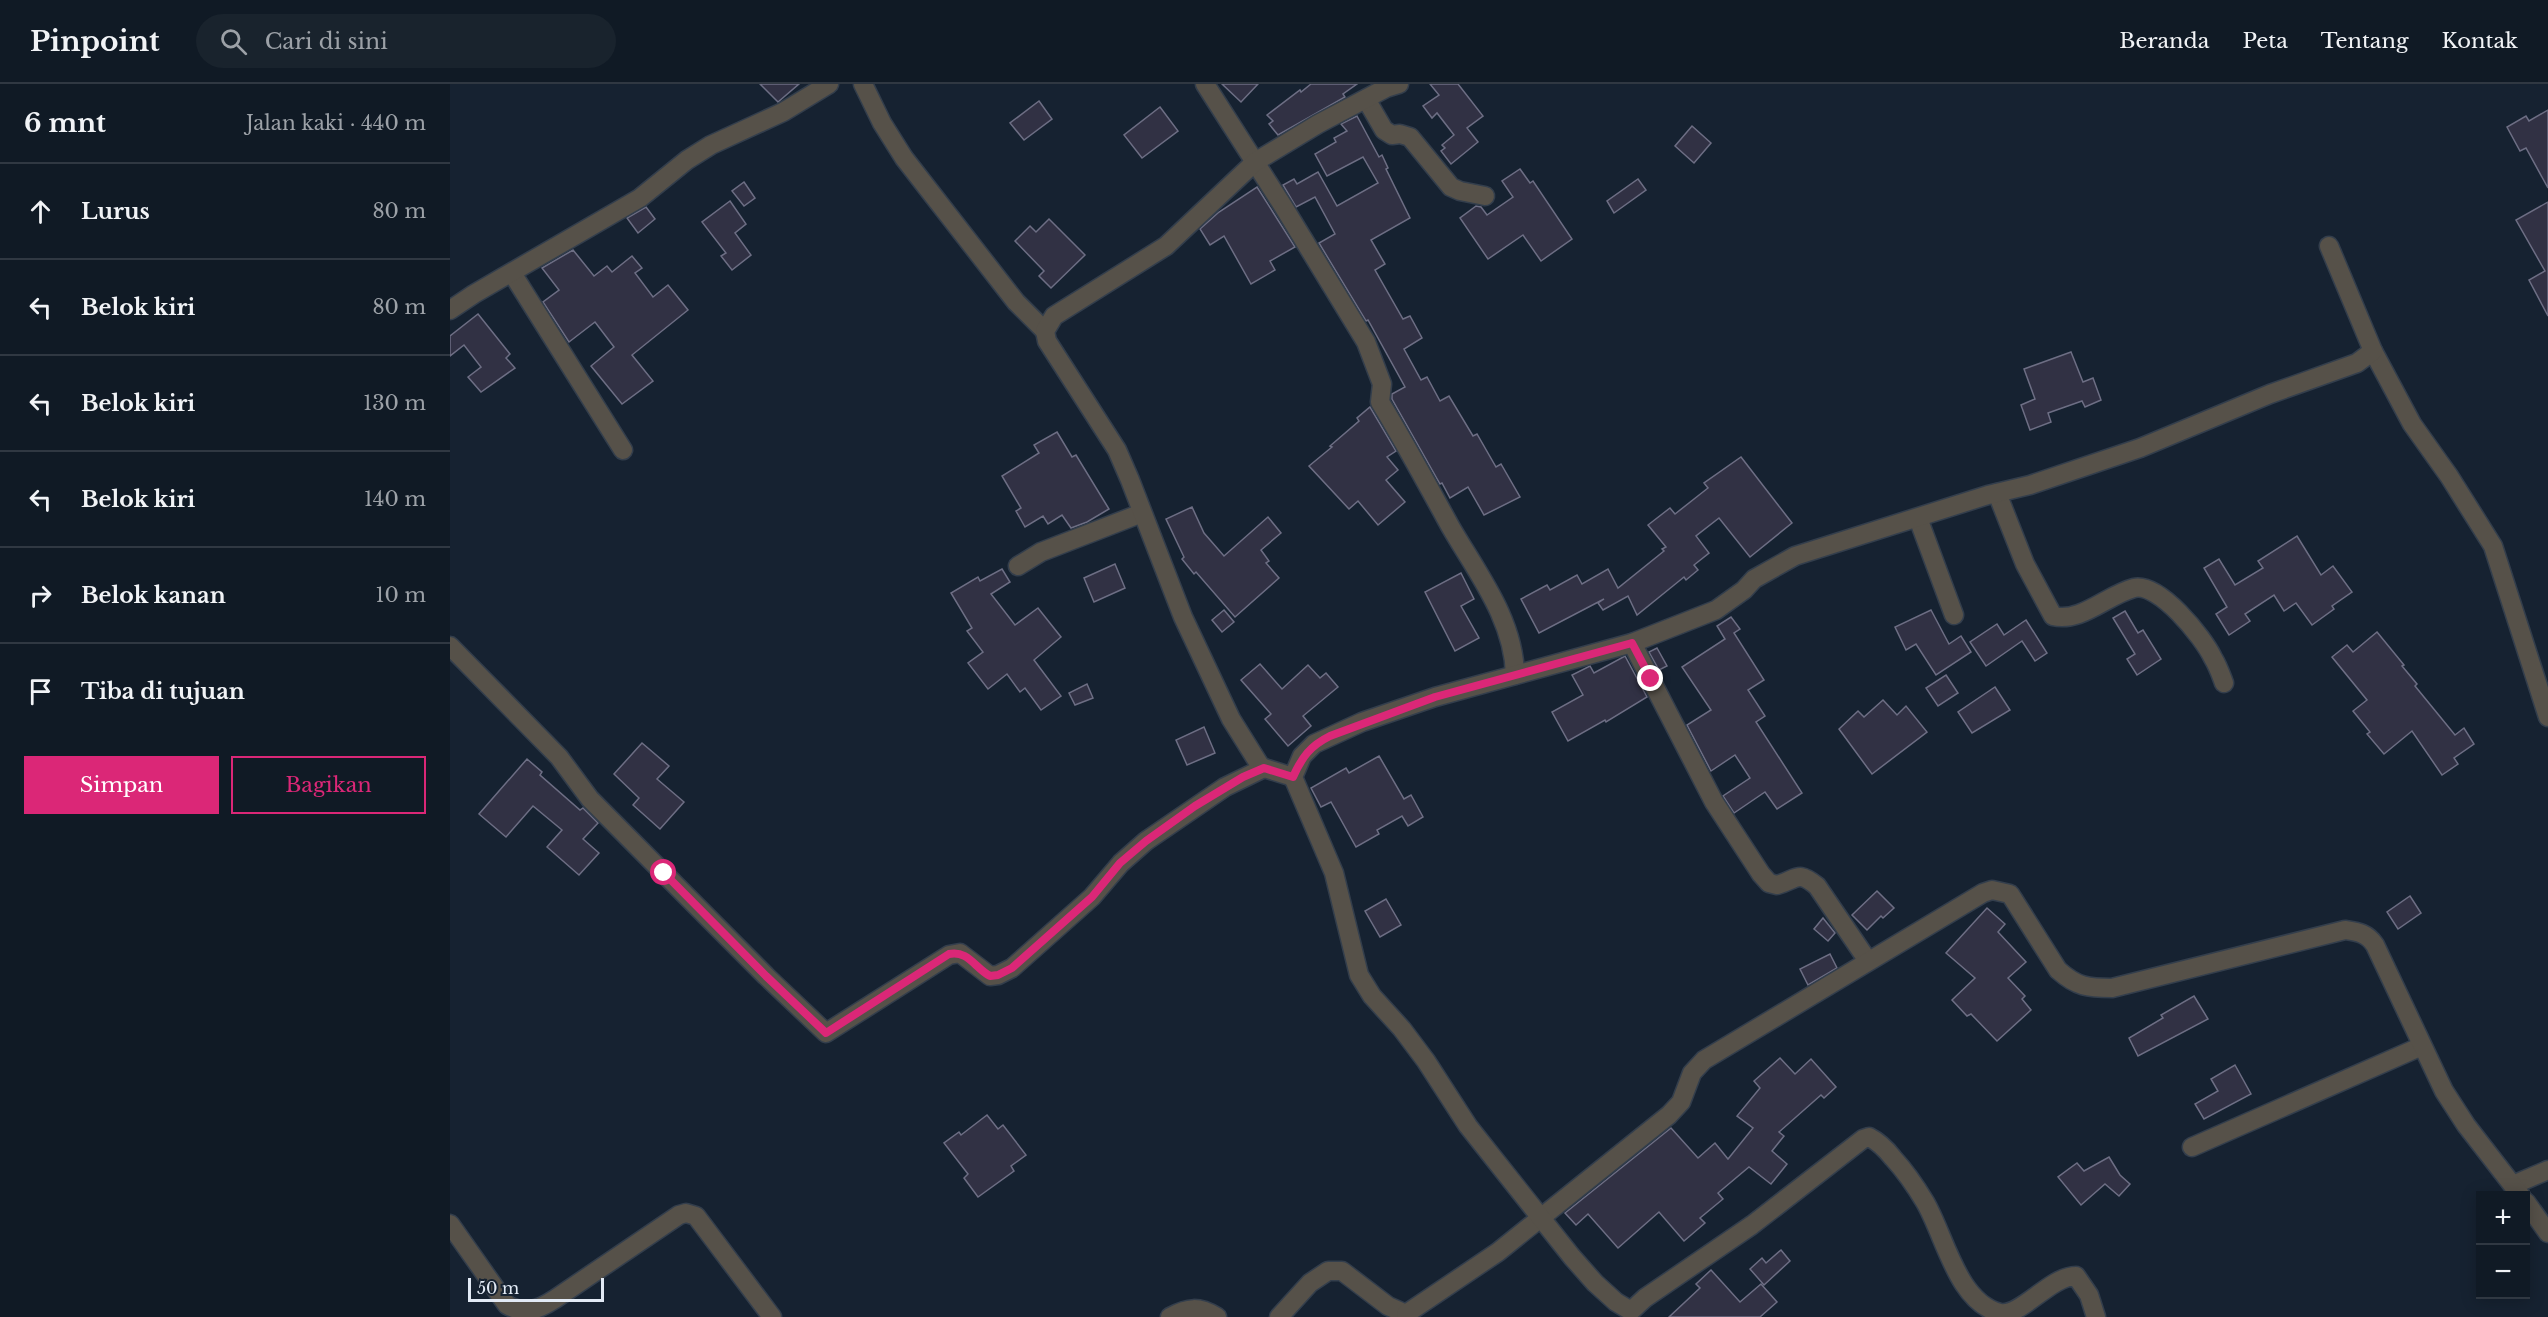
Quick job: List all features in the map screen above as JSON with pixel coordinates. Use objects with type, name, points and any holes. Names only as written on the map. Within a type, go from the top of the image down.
[{"type":"street","points":[[450,310],[640,198],[703,150],[783,112],[829,84]]},
{"type":"street","points":[[863,84],[882,123],[904,158],[1016,302],[1045,331],[1047,341],[1116,450],[1183,617],[1231,719],[1256,761],[1264,768],[1293,777]]},
{"type":"street","points":[[1205,84],[1366,342],[1382,384],[1380,402],[1500,613],[1513,645],[1515,675]]},
{"type":"street","points":[[1045,331],[1054,316],[1167,246],[1255,162],[1318,124],[1399,84]]},
{"type":"street","points":[[1366,99],[1384,130],[1392,135],[1408,136],[1451,187],[1485,196]]},
{"type":"street","points":[[2329,246],[2373,351],[2412,424],[2449,476],[2493,546],[2548,717]]},
{"type":"street","points":[[512,273],[623,450]]},
{"type":"street","points":[[2096,1317],[2089,1295],[2076,1276],[2048,1287],[2013,1312],[2001,1314],[1988,1307],[1966,1288],[1925,1202],[1901,1167],[1877,1141],[1869,1137],[1863,1139],[1752,1225],[1646,1298],[1628,1314],[1595,1282],[1468,1126],[1402,1029],[1365,987],[1359,975],[1334,873],[1293,777],[1302,756],[1314,744],[1330,736],[1435,697],[1632,643],[1716,610],[1743,591],[1754,579],[1796,556],[1997,493],[2030,485],[2140,448],[2270,394],[2357,363],[2373,351]]},
{"type":"street","points":[[1997,493],[2025,564],[2053,616],[2065,619],[2135,587],[2150,588],[2170,602],[2206,647],[2213,656],[2224,683]]},
{"type":"street","points":[[1018,566],[1041,552],[1142,513]]},
{"type":"street","points":[[1918,518],[1954,615]]},
{"type":"street","points":[[1632,643],[1714,802],[1761,874],[1769,882],[1777,885],[1797,876],[1806,877],[1817,886],[1868,961]]},
{"type":"street","points":[[450,645],[559,758],[590,799],[826,1033],[949,954],[960,953],[990,976],[1012,968],[1092,897],[1120,863],[1146,841],[1215,794],[1243,777],[1264,768]]},
{"type":"street","points":[[1278,1317],[1310,1283],[1328,1271],[1342,1271],[1388,1306],[1407,1316],[1498,1252],[1669,1115],[1681,1102],[1692,1073],[1698,1065],[1868,961],[1983,893],[1992,890],[2010,894],[2058,970],[2067,978],[2087,988],[2112,988],[2345,930],[2359,932],[2370,938],[2375,945],[2444,1091],[2466,1125],[2517,1190],[2548,1170]]},
{"type":"street","points":[[2192,1147],[2422,1046]]},
{"type":"street","points":[[2530,1208],[2548,1233]]},
{"type":"street","points":[[450,1224],[507,1305],[518,1311],[527,1312],[541,1308],[678,1215],[686,1213],[696,1216],[703,1224],[772,1317]]},
{"type":"street","points":[[1170,1317],[1190,1308],[1203,1309],[1217,1317]]},
{"type":"building","points":[[760,84],[799,84],[778,102]]},
{"type":"building","points":[[1222,84],[1258,84],[1241,102]]},
{"type":"building","points":[[1311,84],[1357,84],[1343,94],[1345,97],[1278,135],[1269,124],[1273,121],[1267,115]]},
{"type":"building","points":[[1430,84],[1458,84],[1483,116],[1467,128],[1478,142],[1451,164],[1441,151],[1445,148],[1442,145],[1454,135],[1437,113],[1432,118],[1423,106],[1439,95]]},
{"type":"building","points":[[1039,101],[1052,119],[1024,140],[1010,123]]},
{"type":"building","points":[[1160,107],[1178,131],[1142,158],[1124,135]]},
{"type":"building","points":[[2548,110],[2548,188],[2526,148],[2520,151],[2507,127],[2526,116],[2529,121]]},
{"type":"building","points":[[1357,116],[1379,157],[1382,155],[1388,168],[1386,169],[1410,218],[1371,240],[1385,264],[1375,270],[1403,319],[1410,316],[1422,338],[1404,349],[1421,380],[1427,377],[1440,401],[1449,396],[1473,436],[1477,434],[1496,467],[1501,464],[1520,497],[1484,515],[1468,487],[1450,498],[1442,483],[1440,484],[1392,399],[1392,394],[1405,387],[1368,320],[1366,321],[1319,243],[1335,234],[1315,197],[1296,207],[1283,185],[1294,179],[1297,184],[1318,172],[1337,206],[1378,183],[1363,157],[1327,176],[1315,154],[1336,142],[1334,138],[1347,131],[1341,124]]},
{"type":"building","points":[[1692,126],[1711,143],[1694,163],[1675,146]]},
{"type":"building","points":[[1520,169],[1530,183],[1533,181],[1572,239],[1541,261],[1523,235],[1488,259],[1460,218],[1476,206],[1481,207],[1487,215],[1513,197],[1502,181]]},
{"type":"building","points":[[1638,179],[1646,190],[1614,213],[1607,201]]},
{"type":"building","points":[[744,182],[755,198],[744,206],[732,191]]},
{"type":"building","points":[[1257,187],[1295,247],[1270,261],[1275,270],[1251,284],[1224,236],[1210,245],[1200,229],[1219,212]]},
{"type":"building","points":[[730,201],[746,224],[735,233],[751,255],[732,270],[721,256],[726,253],[702,222]]},
{"type":"building","points":[[2548,202],[2548,316],[2529,280],[2545,271],[2516,220]]},
{"type":"building","points":[[646,207],[655,219],[638,233],[627,218]]},
{"type":"building","points":[[1049,219],[1085,255],[1051,288],[1039,276],[1044,271],[1015,241],[1030,226],[1036,232]]},
{"type":"building","points":[[573,250],[594,276],[607,266],[612,272],[632,256],[642,268],[635,273],[653,297],[668,285],[688,310],[632,355],[653,381],[622,404],[591,366],[614,347],[595,322],[569,342],[543,302],[559,290],[542,268]]},
{"type":"building","points":[[478,314],[510,354],[506,358],[515,368],[481,392],[468,377],[481,367],[464,345],[450,356],[450,336]]},
{"type":"building","points":[[2071,352],[2083,382],[2093,378],[2101,400],[2085,407],[2082,401],[2048,413],[2051,422],[2030,430],[2021,405],[2035,399],[2024,369]]},
{"type":"building","points":[[1370,407],[1396,451],[1387,457],[1398,470],[1386,480],[1405,502],[1378,525],[1358,501],[1349,509],[1309,466],[1359,421],[1357,418]]},
{"type":"building","points":[[1057,432],[1072,457],[1076,455],[1109,509],[1071,528],[1062,515],[1048,524],[1043,516],[1025,527],[1016,511],[1021,508],[1002,476],[1039,453],[1034,445]]},
{"type":"building","points":[[1741,457],[1792,523],[1750,557],[1719,518],[1696,536],[1709,553],[1694,565],[1698,570],[1686,580],[1684,577],[1637,615],[1628,596],[1603,610],[1598,603],[1604,599],[1539,633],[1521,599],[1547,585],[1550,590],[1577,575],[1582,584],[1608,569],[1618,588],[1666,547],[1648,525],[1670,508],[1675,514],[1708,488],[1704,483]]},
{"type":"building","points":[[1192,507],[1204,533],[1224,556],[1268,517],[1281,533],[1261,550],[1269,561],[1266,563],[1279,578],[1235,617],[1182,559],[1184,557],[1166,519]]},
{"type":"building","points":[[2297,536],[2321,575],[2333,566],[2352,592],[2332,606],[2334,609],[2312,625],[2296,603],[2284,611],[2274,595],[2245,614],[2250,621],[2229,635],[2216,614],[2227,607],[2204,568],[2219,559],[2235,585],[2263,568],[2258,561]]},
{"type":"building","points":[[1115,564],[1125,588],[1094,602],[1084,578]]},
{"type":"building","points":[[1002,569],[1010,582],[991,594],[1015,625],[1038,608],[1061,637],[1034,660],[1061,696],[1041,710],[1025,688],[1020,692],[1007,674],[988,689],[968,663],[983,652],[967,631],[972,628],[951,593],[978,577],[980,581]]},
{"type":"building","points":[[1461,573],[1474,599],[1461,606],[1479,638],[1455,651],[1425,592]]},
{"type":"building","points":[[1224,610],[1234,622],[1222,632],[1212,620]]},
{"type":"building","points":[[1931,610],[1949,644],[1961,636],[1971,652],[1936,675],[1916,644],[1906,650],[1895,627]]},
{"type":"building","points":[[2125,611],[2138,633],[2143,630],[2161,659],[2137,675],[2127,659],[2135,654],[2113,618]]},
{"type":"building","points":[[1731,617],[1740,629],[1734,633],[1764,680],[1748,690],[1765,716],[1756,722],[1802,793],[1777,809],[1765,792],[1734,813],[1723,796],[1750,778],[1735,755],[1711,771],[1687,725],[1711,710],[1682,667],[1725,639],[1717,626]]},
{"type":"building","points":[[2026,620],[2047,653],[2035,661],[2022,641],[1986,666],[1970,642],[1997,624],[2004,635]]},
{"type":"building","points":[[2377,632],[2404,665],[2402,666],[2417,684],[2415,686],[2455,735],[2464,728],[2474,744],[2454,758],[2458,764],[2442,775],[2412,731],[2384,754],[2367,734],[2370,732],[2353,711],[2367,700],[2332,657],[2347,645],[2353,652]]},
{"type":"building","points":[[1657,648],[1667,666],[1659,670],[1649,652]]},
{"type":"building","points":[[1625,656],[1647,697],[1606,722],[1605,720],[1568,741],[1552,712],[1583,695],[1572,675],[1590,666],[1594,673]]},
{"type":"building","points":[[1260,664],[1282,689],[1308,665],[1320,678],[1326,673],[1338,687],[1303,716],[1311,726],[1288,746],[1265,719],[1271,714],[1241,680]]},
{"type":"building","points":[[1946,675],[1958,693],[1938,706],[1926,688]]},
{"type":"building","points":[[1087,684],[1093,698],[1075,705],[1069,693]]},
{"type":"building","points":[[1995,687],[2010,710],[1972,733],[1958,712]]},
{"type":"building","points":[[1883,700],[1897,715],[1906,706],[1927,732],[1872,774],[1839,729],[1858,711],[1864,717]]},
{"type":"building","points":[[1204,727],[1215,753],[1187,765],[1176,740]]},
{"type":"building","points":[[642,743],[669,766],[657,779],[684,802],[660,829],[633,805],[639,798],[614,774]]},
{"type":"building","points":[[1379,756],[1404,799],[1411,795],[1423,817],[1408,826],[1402,816],[1377,830],[1379,834],[1356,847],[1331,802],[1321,807],[1311,788],[1346,768],[1349,773]]},
{"type":"building","points":[[527,759],[542,772],[540,775],[580,810],[583,808],[598,823],[583,839],[599,853],[579,875],[547,847],[562,830],[533,806],[506,837],[479,814]]},
{"type":"building","points":[[1877,891],[1894,908],[1883,918],[1881,916],[1867,930],[1852,915]]},
{"type":"building","points":[[2410,896],[2421,913],[2398,929],[2387,912]]},
{"type":"building","points":[[1386,899],[1401,925],[1380,937],[1365,911]]},
{"type":"building","points":[[1987,908],[2005,924],[1998,932],[2026,962],[2008,978],[2025,996],[2022,999],[2031,1010],[1997,1041],[1971,1014],[1967,1016],[1952,1000],[1975,978],[1946,953]]},
{"type":"building","points":[[1823,918],[1835,933],[1828,941],[1814,929]]},
{"type":"building","points":[[1830,954],[1837,968],[1808,985],[1800,969]]},
{"type":"building","points":[[2194,996],[2208,1019],[2138,1056],[2129,1038],[2163,1018],[2161,1015]]},
{"type":"building","points":[[1780,1058],[1795,1074],[1811,1059],[1836,1087],[1824,1098],[1821,1095],[1779,1132],[1784,1136],[1772,1151],[1787,1164],[1771,1184],[1749,1167],[1718,1193],[1723,1199],[1700,1218],[1705,1223],[1684,1241],[1659,1212],[1618,1248],[1588,1214],[1576,1225],[1565,1213],[1671,1128],[1698,1158],[1715,1143],[1728,1159],[1753,1128],[1737,1116],[1760,1088],[1754,1081]]},
{"type":"building","points":[[2235,1065],[2251,1094],[2204,1119],[2195,1104],[2218,1091],[2211,1079]]},
{"type":"building","points":[[987,1115],[998,1129],[1003,1125],[1026,1155],[1011,1166],[1014,1171],[978,1197],[964,1178],[968,1174],[944,1143],[959,1132],[961,1135]]},
{"type":"building","points":[[2109,1157],[2120,1175],[2130,1184],[2119,1196],[2105,1184],[2081,1205],[2058,1177],[2077,1163],[2084,1171]]},
{"type":"building","points":[[1781,1250],[1790,1261],[1764,1285],[1750,1269],[1762,1258],[1766,1263]]},
{"type":"building","points":[[1711,1270],[1740,1302],[1761,1284],[1777,1302],[1760,1317],[1669,1317],[1700,1288],[1696,1284]]},
{"type":"route","points":[[664,873],[826,1033],[949,954],[960,953],[990,976],[1012,968],[1092,897],[1120,863],[1195,806],[1243,777],[1257,773],[1264,768],[1293,777],[1302,756],[1314,744],[1362,722],[1435,697],[1632,643],[1651,679]]}]
